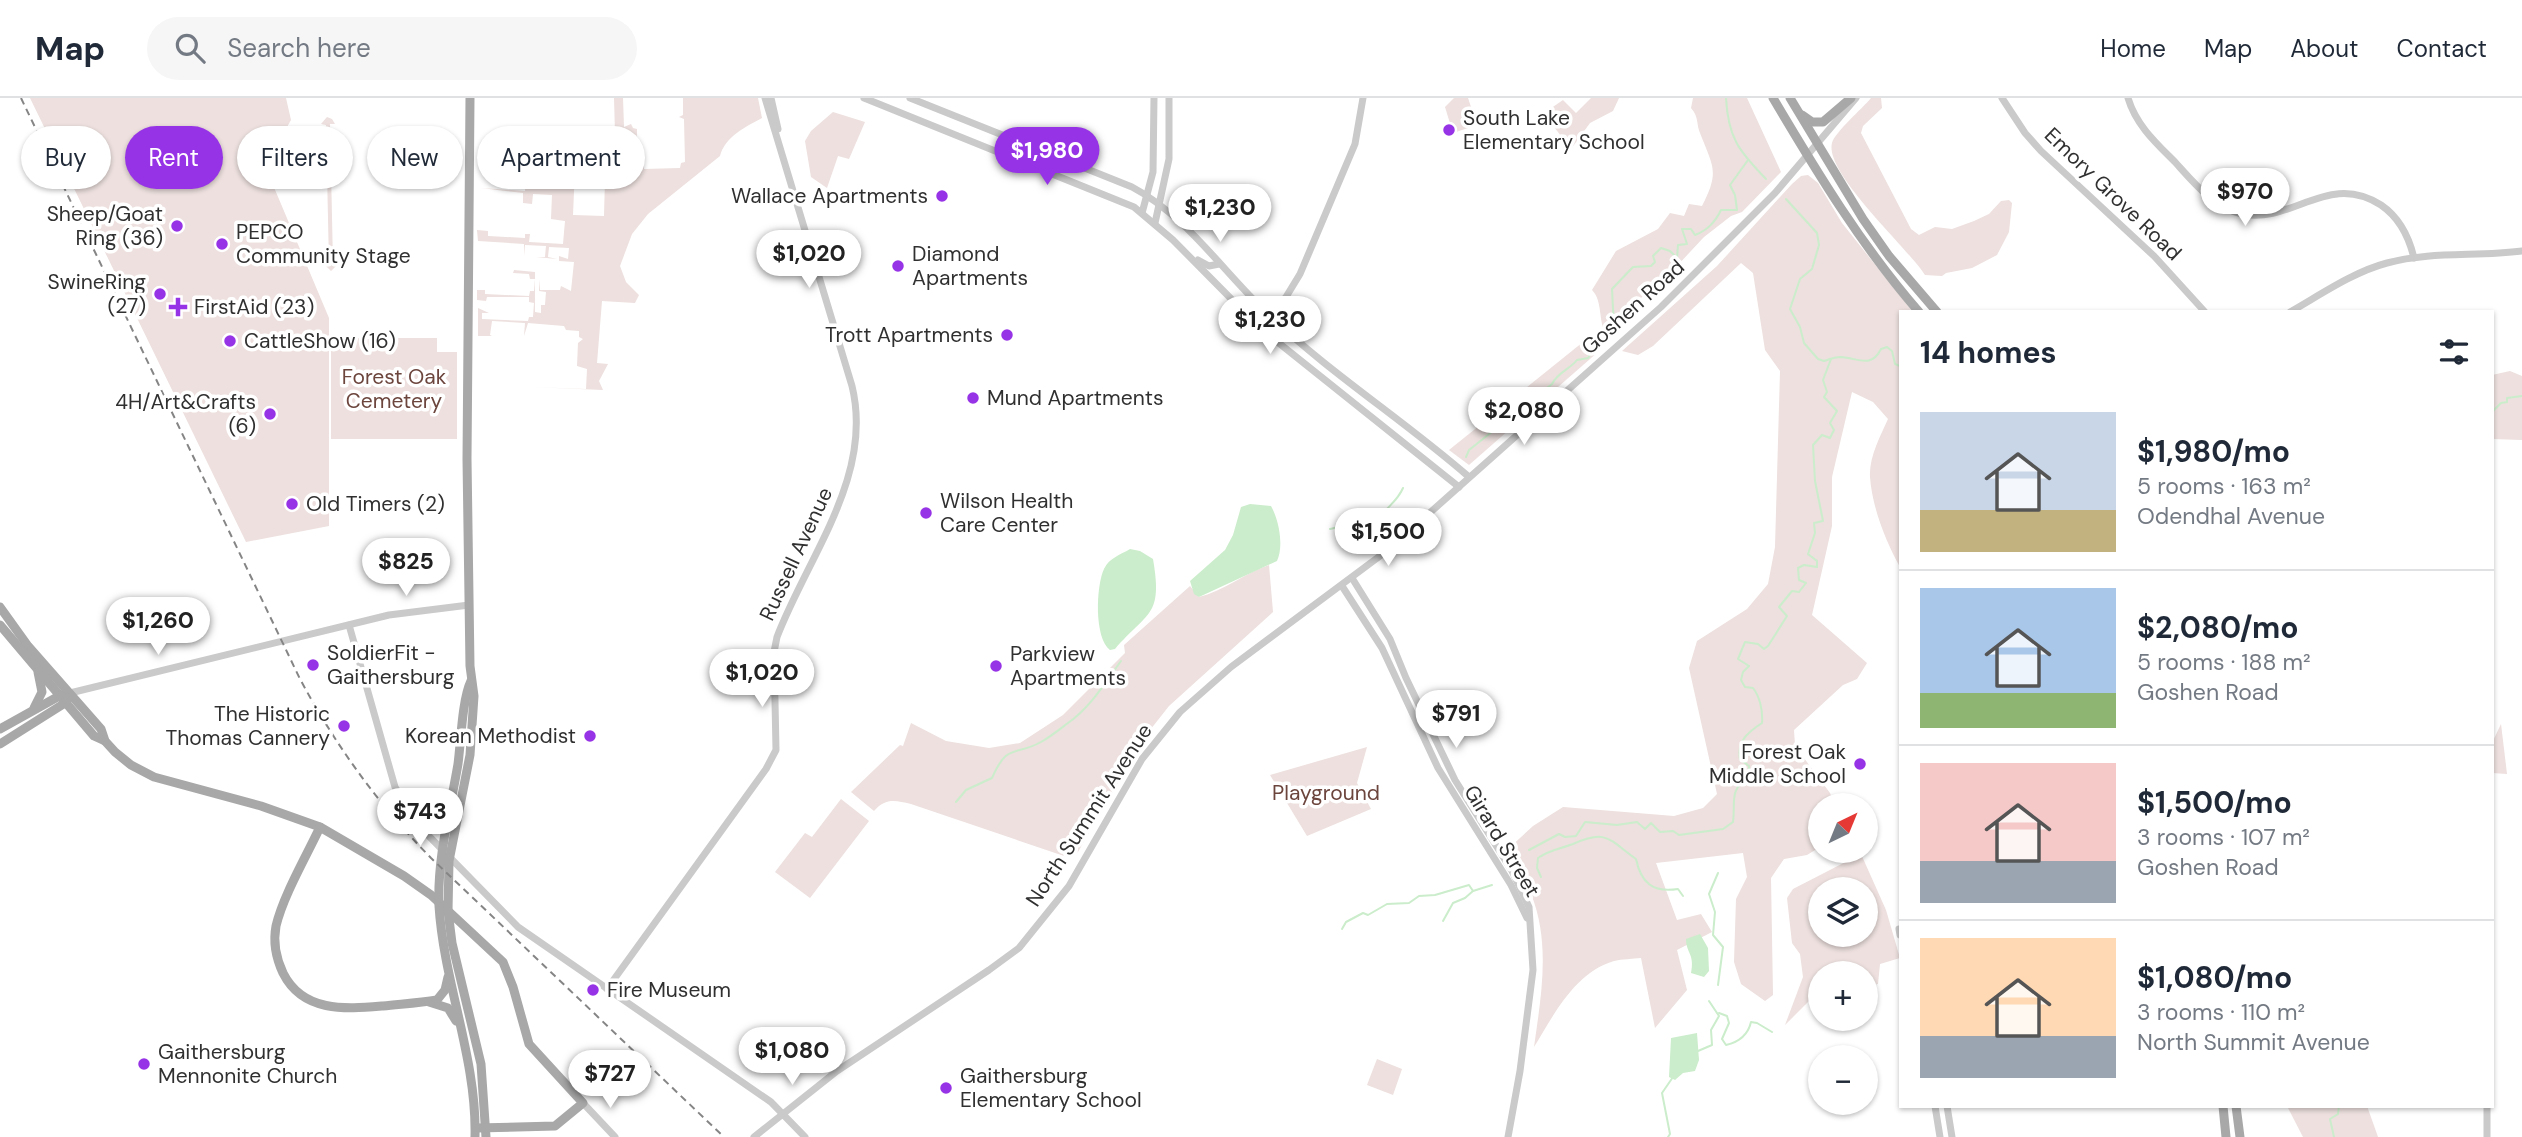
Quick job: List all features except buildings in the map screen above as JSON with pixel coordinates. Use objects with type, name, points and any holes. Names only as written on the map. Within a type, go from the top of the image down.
[{"type":"main road","points":[[0,625],[94,736],[105,741],[126,761],[154,778],[261,806],[320,827],[404,876],[456,918],[503,962],[529,1044],[583,1103],[555,1126],[475,1133],[469,1067],[439,907],[448,841],[470,755],[474,696],[471,681],[469,605],[470,98]]},
{"type":"main road","points":[[1773,98],[1848,222],[1917,310]]},
{"type":"main road","points":[[1790,98],[1863,219],[1889,256],[1935,310]]},
{"type":"main road","points":[[1798,112],[1812,122],[1820,123],[1854,98]]},
{"type":"main road","points":[[0,607],[27,646],[101,729],[105,741]]},
{"type":"main road","points":[[31,711],[42,692],[37,671]]},
{"type":"main road","points":[[0,744],[70,693]]},
{"type":"main road","points":[[0,729],[31,711],[62,699]]},
{"type":"main road","points":[[320,827],[276,925],[276,955],[285,977],[305,998],[333,1008],[425,1002],[442,996],[450,972]]},
{"type":"main road","points":[[448,841],[447,882],[452,943],[481,1064],[486,1133]]},
{"type":"main road","points":[[425,1002],[448,1008],[461,1028]]},
{"type":"main road","points":[[2223,1108],[2226,1137]]},
{"type":"main road","points":[[2236,1108],[2240,1137]]},
{"type":"street","name":"Russell Avenue","points":[[607,989],[766,769],[776,750],[774,653],[777,637],[847,485],[853,464],[857,427],[855,399],[765,98]]},
{"type":"street","name":"Russell Avenue","points":[[771,98],[788,174]]},
{"type":"street","points":[[864,98],[1109,196],[1142,213],[1173,240],[1260,328],[1459,487]]},
{"type":"street","points":[[910,98],[1132,187],[1148,196],[1270,316],[1469,477]]},
{"type":"street","points":[[1142,213],[1148,196],[1154,159],[1154,98]]},
{"type":"street","points":[[1155,223],[1169,159],[1169,98]]},
{"type":"street","points":[[1260,328],[1300,274],[1359,133],[1363,98]]},
{"type":"street","name":"Goshen Road","points":[[1352,578],[1459,487],[1681,288],[1755,215],[1818,144],[1854,98]]},
{"type":"street","name":"Emory Grove Road","points":[[2002,98],[2040,151],[2154,256],[2203,310]]},
{"type":"street","points":[[2129,98],[2143,128],[2206,195],[2220,205],[2239,213],[2262,215],[2325,195],[2356,195],[2380,205],[2397,219],[2408,236],[2414,258]]},
{"type":"street","points":[[1173,240],[1202,264],[1219,264]]},
{"type":"street","points":[[2294,310],[2373,268],[2414,258],[2522,251]]},
{"type":"street","name":"North Summit Avenue","points":[[754,1137],[841,1069],[1019,947],[1069,886],[1130,778],[1168,724],[1231,667],[1352,578]]},
{"type":"street","name":"Girard Street","points":[[1352,578],[1390,639],[1409,687],[1455,780],[1512,871],[1529,907],[1533,970],[1520,1071],[1507,1137]]},
{"type":"street","name":"Girard Street","points":[[1342,586],[1382,648],[1438,768],[1511,885],[1531,930]]},
{"type":"street","points":[[70,693],[401,613],[469,605]]},
{"type":"street","points":[[349,625],[395,787],[410,814],[446,855],[512,922],[771,1102],[805,1137]]},
{"type":"street","points":[[583,1103],[615,1137]]},
{"type":"street","points":[[1935,1108],[1940,1137]]},
{"type":"street","points":[[1947,1108],[1952,1137]]},
{"type":"street","points":[[2487,1108],[2487,1137]]},
{"type":"green space","points":[[30,98],[286,98],[291,120],[288,126],[237,126],[237,189],[275,189],[329,318],[329,526],[246,542],[74,189],[111,189],[111,126],[44,126]]},
{"type":"green space","points":[[614,98],[623,98],[624,126],[615,126]]},
{"type":"green space","points":[[683,98],[758,98],[762,118],[731,138],[720,156],[648,214],[632,234],[620,266],[626,282],[639,295],[635,303],[602,301],[597,363],[608,364],[599,381],[603,390],[531,387],[586,389],[587,369],[577,366],[578,343],[583,339],[579,337],[579,331],[566,330],[564,326],[528,323],[524,336],[525,323],[492,321],[492,336],[478,336],[478,308],[489,313],[482,313],[482,319],[528,321],[529,317],[533,317],[534,303],[529,302],[529,297],[487,297],[486,301],[477,300],[477,290],[485,290],[485,294],[529,296],[530,291],[534,291],[535,279],[535,312],[541,313],[546,292],[539,291],[539,279],[540,290],[560,290],[561,286],[571,291],[574,262],[559,261],[559,256],[568,259],[569,248],[549,247],[548,257],[557,259],[536,257],[545,257],[546,246],[525,245],[524,256],[524,244],[478,241],[477,230],[488,231],[488,236],[525,238],[525,234],[530,234],[529,242],[563,244],[565,221],[551,219],[552,195],[533,194],[532,204],[523,203],[523,193],[489,189],[574,189],[573,215],[604,216],[605,189],[645,189],[645,169],[680,168],[681,163],[685,162],[684,119],[679,117],[683,115]]},
{"type":"green space","points":[[1454,98],[1468,98],[1477,125],[1453,133],[1445,107]]},
{"type":"green space","points":[[1591,98],[1619,98],[1613,111],[1590,123],[1571,149],[1551,123],[1547,111],[1563,100],[1576,113]]},
{"type":"green space","points":[[1693,98],[1747,98],[1781,172],[1742,212],[1731,216],[1704,237],[1663,281],[1629,307],[1618,329],[1606,335],[1598,300],[1592,290],[1616,251],[1658,229],[1670,213],[1684,216],[1689,204],[1702,206],[1708,194],[1713,169],[1691,108]]},
{"type":"green space","points":[[1871,98],[1881,98],[1882,108],[1863,126],[1861,133],[1911,229],[1919,235],[1935,227],[1952,229],[1989,214],[2001,201],[2009,200],[2012,203],[2009,232],[1997,255],[1972,268],[1942,276],[1925,275],[1854,191],[1833,156],[1832,143],[1843,127]]},
{"type":"green space","points":[[833,112],[865,122],[849,159],[838,156],[827,188],[811,177],[805,141],[811,131]]},
{"type":"green space","points":[[327,117],[335,124],[326,126],[321,124]]},
{"type":"green space","points":[[1808,175],[1818,183],[1842,223],[1911,310],[1899,310],[1899,565],[1881,524],[1870,477],[1873,455],[1888,419],[1873,402],[1852,392],[1832,477],[1832,526],[1812,615],[1867,663],[1857,679],[1843,685],[1794,730],[1795,746],[1830,793],[1808,793],[1808,854],[1784,859],[1771,878],[1773,995],[1765,1001],[1741,984],[1734,962],[1736,899],[1747,877],[1743,853],[1656,863],[1677,920],[1701,914],[1712,932],[1677,950],[1687,990],[1655,1028],[1641,958],[1614,961],[1588,975],[1566,996],[1534,1047],[1543,970],[1541,932],[1531,894],[1507,850],[1533,826],[1563,807],[1674,816],[1703,808],[1717,794],[1689,668],[1697,641],[1747,609],[1768,584],[1775,547],[1780,371],[1765,350],[1753,273],[1741,263],[1653,346],[1638,355],[1622,351],[1717,266],[1801,176]]},
{"type":"green space","points":[[327,189],[331,189],[333,264],[338,264],[331,271],[324,264],[329,264]]},
{"type":"green space","points":[[514,270],[535,272],[535,279],[530,279],[529,274],[513,273]]},
{"type":"green space","name":"Forest Oak Cemetery","points":[[331,338],[437,338],[437,352],[457,352],[457,439],[331,439]]},
{"type":"green space","points":[[1588,338],[1598,352],[1469,465],[1449,450]]},
{"type":"green space","points":[[2510,371],[2522,376],[2522,440],[2494,439],[2494,375]]},
{"type":"green space","points":[[1269,565],[1273,612],[1169,706],[1143,739],[1078,852],[1067,857],[905,803],[886,802],[874,811],[851,792],[900,745],[903,746],[911,723],[946,741],[989,748],[1020,743],[1063,715],[1125,653],[1124,645],[1190,586],[1199,597]]},
{"type":"green space","points":[[2501,724],[2507,774],[2494,773],[2494,739]]},
{"type":"green space","name":"Playground","points":[[1367,747],[1357,783],[1371,809],[1307,836],[1270,775]]},
{"type":"green space","points":[[841,799],[869,821],[810,898],[775,872],[805,833],[812,837]]},
{"type":"green space","points":[[1844,863],[1865,863],[1871,877],[1816,877]]},
{"type":"green space","points":[[1808,881],[1808,947],[1878,947],[1878,892],[1886,910],[1899,958],[1880,964],[1878,984],[1878,961],[1808,961],[1808,1002],[1785,1025],[1803,977],[1800,954],[1792,943],[1787,898],[1793,889]]},
{"type":"green space","points":[[1377,1059],[1402,1069],[1393,1095],[1367,1085]]},
{"type":"green space","points":[[2288,1108],[2368,1108],[2378,1137],[2303,1137]]},
{"type":"shaded area","points":[[1250,504],[1271,506],[1274,512],[1280,541],[1277,561],[1199,597],[1194,594],[1190,581],[1225,550],[1233,535],[1241,507]]},
{"type":"shaded area","points":[[1130,549],[1140,551],[1153,559],[1156,578],[1154,603],[1144,619],[1115,649],[1110,650],[1101,635],[1099,624],[1101,577],[1109,562]]},
{"type":"shaded area","points":[[1700,934],[1708,948],[1709,971],[1704,977],[1691,973],[1692,962],[1686,944],[1686,939]]},
{"type":"shaded area","points":[[1697,1033],[1699,1060],[1695,1071],[1683,1073],[1675,1080],[1669,1077],[1671,1038]]},
{"type":"waterway","points":[[1726,98],[1732,134],[1742,152],[1766,179]]},
{"type":"waterway","points":[[1605,339],[1614,328],[1612,289],[1633,267],[1651,266],[1655,262],[1653,256],[1661,248],[1670,251],[1677,258],[1678,245],[1687,244],[1682,229],[1691,229],[1695,235],[1711,225],[1721,210],[1737,210],[1735,195],[1730,185],[1748,160]]},
{"type":"waterway","points":[[1786,199],[1817,233],[1819,245],[1812,269],[1800,279],[1790,309],[1800,327],[1804,343],[1818,359],[1824,361],[1841,357],[1868,361],[1887,347],[1892,351],[1895,364],[1899,366]]},
{"type":"waterway","points":[[1466,457],[1469,450],[1552,384],[1560,374],[1577,360],[1588,358],[1592,352]]},
{"type":"waterway","points":[[1529,850],[1559,834],[1565,837],[1576,836],[1585,822],[1617,825],[1637,822],[1645,829],[1651,823],[1660,832],[1673,831],[1679,835],[1723,829],[1733,822],[1734,797],[1738,787],[1749,776],[1749,766],[1740,759],[1740,747],[1748,734],[1762,723],[1760,704],[1755,692],[1753,688],[1745,687],[1741,680],[1743,672],[1749,666],[1738,659],[1745,642],[1758,644],[1764,649],[1768,646],[1787,616],[1779,607],[1792,591],[1799,592],[1806,583],[1799,580],[1798,568],[1804,565],[1817,567],[1817,561],[1808,554],[1815,533],[1814,523],[1823,521],[1815,481],[1813,445],[1822,435],[1830,438],[1834,430],[1830,423],[1837,411],[1824,397],[1827,392],[1823,380],[1831,359]]},
{"type":"waterway","points":[[2494,410],[2501,403],[2507,402],[2507,398],[2522,396]]},
{"type":"waterway","points":[[1330,529],[1381,517],[1403,488]]},
{"type":"waterway","points":[[956,802],[966,790],[992,778],[1007,755],[1041,742],[1076,717],[1097,695],[1121,661]]},
{"type":"waterway","points":[[1541,877],[1537,868],[1538,858],[1550,851],[1600,837],[1607,838],[1636,859],[1641,874],[1655,888],[1678,889],[1683,896]]},
{"type":"waterway","points":[[1718,873],[1709,894],[1715,912],[1713,935],[1723,947],[1718,985]]},
{"type":"waterway","points":[[1342,929],[1346,922],[1363,913],[1368,915],[1387,904],[1409,903],[1419,896],[1435,895],[1469,885],[1473,891],[1492,885]]},
{"type":"waterway","points":[[1443,921],[1453,903],[1473,891]]},
{"type":"waterway","points":[[1698,1051],[1712,1045],[1711,1030],[1719,1016],[1709,1001]]},
{"type":"waterway","points":[[1719,1013],[1727,1016],[1729,1023],[1722,1039],[1726,1045],[1742,1037],[1751,1022],[1772,1032]]},
{"type":"waterway","points":[[1668,1137],[1670,1134],[1662,1093],[1673,1077]]},
{"type":"waterway","points":[[2334,1137],[2330,1119],[2338,1114],[2339,1108]]},
{"type":"railway","points":[[21,98],[300,679],[343,751],[393,817],[431,858],[724,1137]]},
{"type":"place","name":"South Lake Elementary School","points":[[1449,130]]},
{"type":"place","name":"Wallace Apartments","points":[[942,196]]},
{"type":"place","name":"Sheep/Goat Ring (36)","points":[[177,226]]},
{"type":"place","name":"PEPCO Community Stage","points":[[222,244]]},
{"type":"place","name":"Diamond Apartments","points":[[898,266]]},
{"type":"place","name":"SwineRing (27)","points":[[160,294]]},
{"type":"place","name":"FirstAid (23)","points":[[178,307]]},
{"type":"place","name":"Trott Apartments","points":[[1007,335]]},
{"type":"place","name":"CattleShow (16)","points":[[230,341]]},
{"type":"place","name":"Mund Apartments","points":[[973,398]]},
{"type":"place","name":"4H/Art&Crafts (6)","points":[[270,414]]},
{"type":"place","name":"Old Timers (2)","points":[[292,504]]},
{"type":"place","name":"Wilson Health Care Center","points":[[926,513]]},
{"type":"place","name":"SoldierFit - Gaithersburg","points":[[313,665]]},
{"type":"place","name":"Parkview Apartments","points":[[996,666]]},
{"type":"place","name":"The Historic Thomas Cannery","points":[[344,726]]},
{"type":"place","name":"Korean Methodist","points":[[590,736]]},
{"type":"place","name":"Forest Oak Middle School","points":[[1860,764]]},
{"type":"place","name":"Fire Museum","points":[[593,990]]},
{"type":"place","name":"Gaithersburg Mennonite Church","points":[[144,1064]]},
{"type":"place","name":"Gaithersburg Elementary School","points":[[946,1088]]}]
